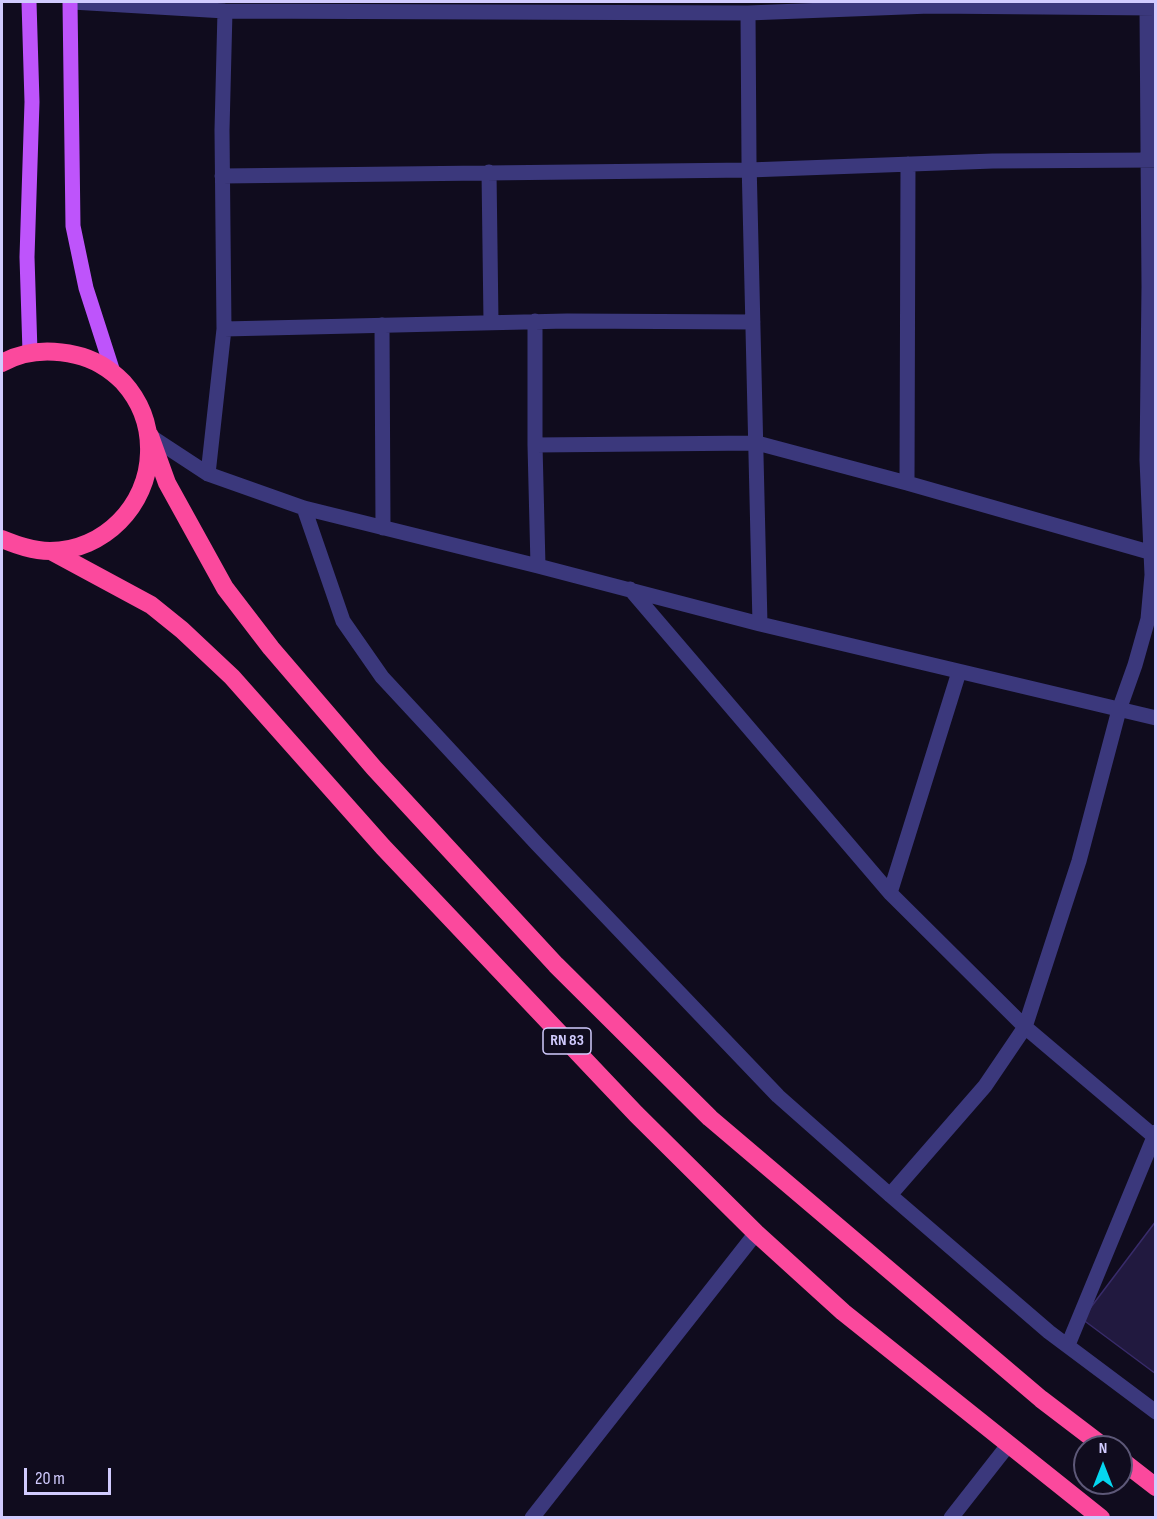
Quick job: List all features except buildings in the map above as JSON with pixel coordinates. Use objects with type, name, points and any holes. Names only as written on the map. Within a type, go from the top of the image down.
[{"type":"highway","points":[[2,539],[26,548],[51,551],[84,545],[114,528],[136,502],[149,470],[150,436],[143,412],[131,391],[113,372],[88,357],[59,351],[11,355]]},
{"type":"highway","name":"RN 83","points":[[150,436],[167,483],[225,588],[270,648],[374,768],[556,965],[710,1118],[1041,1399],[1088,1435]]},
{"type":"highway","name":"RN 83","points":[[51,551],[151,605],[182,630],[232,677],[383,847],[636,1114],[756,1233],[843,1312],[1101,1518]]},
{"type":"highway","points":[[1133,1470],[1155,1487]]},
{"type":"main road","points":[[11,355],[27,257],[32,102],[29,2]]},
{"type":"main road","points":[[71,2],[73,226],[86,288],[113,372]]},
{"type":"street","points":[[71,2],[225,11],[748,13],[930,6],[1151,8],[1152,160],[1147,460],[1153,553],[1148,619],[1119,710],[1079,861],[1025,1027],[985,1086],[890,1195]]},
{"type":"street","points":[[208,474],[224,329],[222,176],[225,11]]},
{"type":"street","points":[[748,13],[749,170],[760,624]]},
{"type":"street","points":[[222,176],[749,170],[993,161],[1152,160]]},
{"type":"street","points":[[907,483],[908,164]]},
{"type":"street","points":[[489,172],[491,322]]},
{"type":"street","points":[[224,329],[535,321],[753,322]]},
{"type":"street","points":[[535,321],[538,566]]},
{"type":"street","points":[[382,325],[383,528]]},
{"type":"street","points":[[150,436],[208,474],[304,508],[630,589],[760,624],[1155,718]]},
{"type":"street","points":[[535,445],[757,443],[1153,553]]},
{"type":"street","points":[[304,508],[343,621],[382,677],[706,1023],[778,1096],[890,1195],[1049,1332],[1155,1412]]},
{"type":"street","points":[[630,589],[890,893],[1025,1027],[1155,1136],[1068,1345]]},
{"type":"street","points":[[890,893],[959,672]]},
{"type":"street","points":[[532,1518],[756,1233]]},
{"type":"street","points":[[951,1518],[1009,1444]]}]
